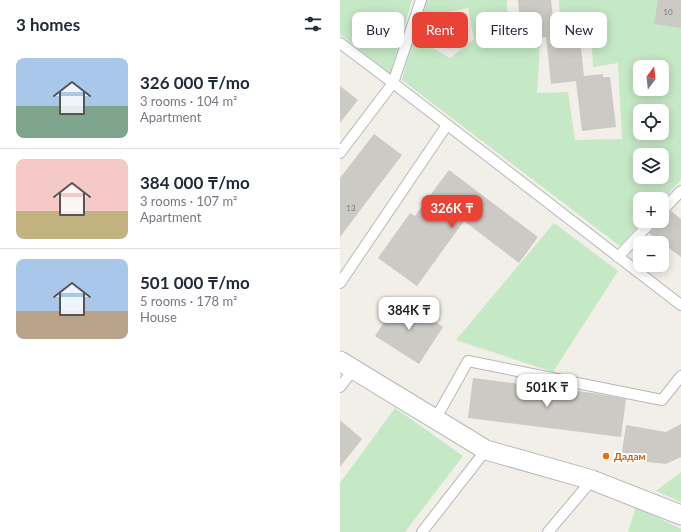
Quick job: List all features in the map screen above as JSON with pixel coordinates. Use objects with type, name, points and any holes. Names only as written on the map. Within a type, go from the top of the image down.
[{"type":"street","points":[[347,365],[436,418],[486,450],[592,480],[681,514]]},
{"type":"lane","points":[[342,146],[393,83],[421,0]]},
{"type":"lane","points":[[340,43],[681,305]]},
{"type":"lane","points":[[340,283],[447,125]]},
{"type":"lane","points":[[669,204],[681,191]]},
{"type":"lane","points":[[618,257],[645,228]]},
{"type":"lane","points":[[436,418],[468,361],[662,400],[681,376]]},
{"type":"lane","points":[[340,387],[347,365]]},
{"type":"lane","points":[[422,532],[486,450]]},
{"type":"lane","points":[[548,532],[592,480]]},
{"type":"green space","points":[[340,0],[412,0],[404,27],[404,12],[352,12],[352,44],[340,34]]},
{"type":"green space","points":[[423,0],[507,0],[507,12],[476,12],[476,48],[540,48],[537,93],[568,92],[575,140],[622,139],[618,63],[593,67],[592,48],[607,48],[607,12],[560,12],[559,0],[681,0],[681,180],[669,193],[669,192],[633,192],[633,228],[637,228],[620,246],[402,80],[412,41],[412,48],[432,48],[450,58],[463,48],[468,48],[468,44],[474,39],[468,8],[448,12],[423,12]]},
{"type":"green space","points":[[358,48],[398,48],[390,74]]},
{"type":"green space","points":[[554,223],[618,271],[553,372],[456,340]]},
{"type":"green space","points":[[395,408],[463,456],[405,532],[340,532],[340,483]]},
{"type":"green space","points":[[681,472],[681,502],[656,491]]},
{"type":"green space","points":[[636,507],[681,529],[681,532],[628,532]]},
{"type":"building","points":[[518,0],[551,0],[552,12],[550,12],[550,48],[581,48],[584,76],[603,74],[603,77],[610,77],[616,127],[582,131],[576,81],[551,84],[546,37],[542,37],[542,12],[519,12]]},
{"type":"building","points":[[658,0],[681,0],[681,28],[654,24]]},
{"type":"building","points":[[340,86],[358,100],[340,123]]},
{"type":"building","points":[[374,134],[402,155],[340,237],[340,178]]},
{"type":"building","points":[[449,170],[538,237],[519,263],[464,221],[417,286],[378,258],[410,213],[415,216]]},
{"type":"building","points":[[671,211],[681,219],[681,257],[669,248],[669,236],[653,236],[649,233],[653,228],[669,228],[669,212]]},
{"type":"building","points":[[400,298],[443,327],[419,364],[375,336]]},
{"type":"building","points":[[473,378],[593,393],[626,399],[621,437],[468,418]]},
{"type":"building","points":[[340,420],[362,439],[340,467]]},
{"type":"building","points":[[681,424],[681,457],[666,464],[621,459],[626,425],[666,432]]},
{"type":"place","name":"Дадам","points":[[606,456]]}]
